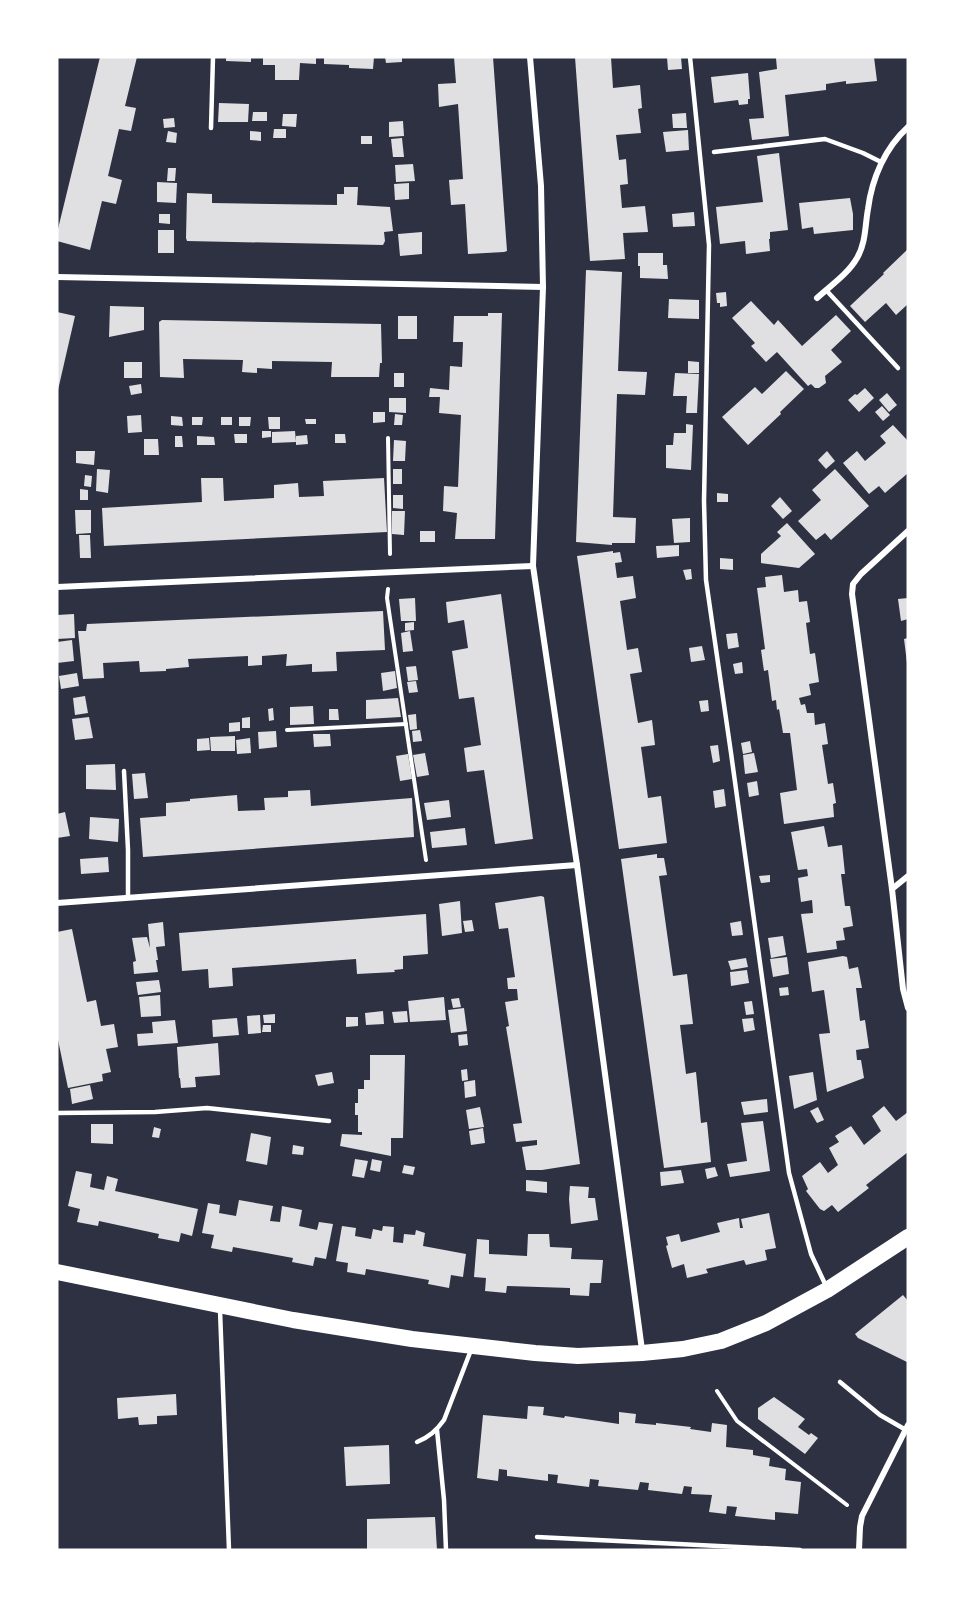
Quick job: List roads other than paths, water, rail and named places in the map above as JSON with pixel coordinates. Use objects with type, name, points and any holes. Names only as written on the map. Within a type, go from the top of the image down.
[{"type":"highway","points":[[57,1272],[293,1320],[401,1337],[578,1356],[683,1349],[721,1341],[766,1323],[827,1290],[908,1237]]},
{"type":"street","points":[[530,57],[541,186],[543,286],[533,566],[577,865],[642,1353]]},
{"type":"street","points":[[817,298],[858,257],[865,233],[868,206],[881,162],[908,127]]},
{"type":"street","points":[[57,277],[543,286]]},
{"type":"street","points":[[908,531],[861,574],[853,584],[852,594],[892,889],[903,989],[908,1008]]},
{"type":"street","points":[[57,587],[533,566]]},
{"type":"street","points":[[57,903],[577,865]]},
{"type":"street","points":[[892,889],[908,876]]},
{"type":"street","points":[[859,1550],[862,1516],[907,1427]]},
{"type":"lane","points":[[211,128],[213,57]]},
{"type":"lane","points":[[690,57],[708,246],[704,501],[706,580],[789,1173],[811,1254],[827,1290]]},
{"type":"lane","points":[[714,152],[825,139],[881,162]]},
{"type":"lane","points":[[826,290],[898,368]]},
{"type":"lane","points":[[124,771],[128,897]]},
{"type":"lane","points":[[57,1113],[155,1112],[207,1108],[329,1121]]},
{"type":"lane","points":[[220,1306],[229,1550]]},
{"type":"lane","points":[[417,1442],[437,1430],[444,1420],[473,1346]]},
{"type":"lane","points":[[840,1382],[880,1416],[907,1427]]},
{"type":"lane","points":[[437,1430],[446,1550]]},
{"type":"lane","points":[[537,1537],[800,1550]]}]
